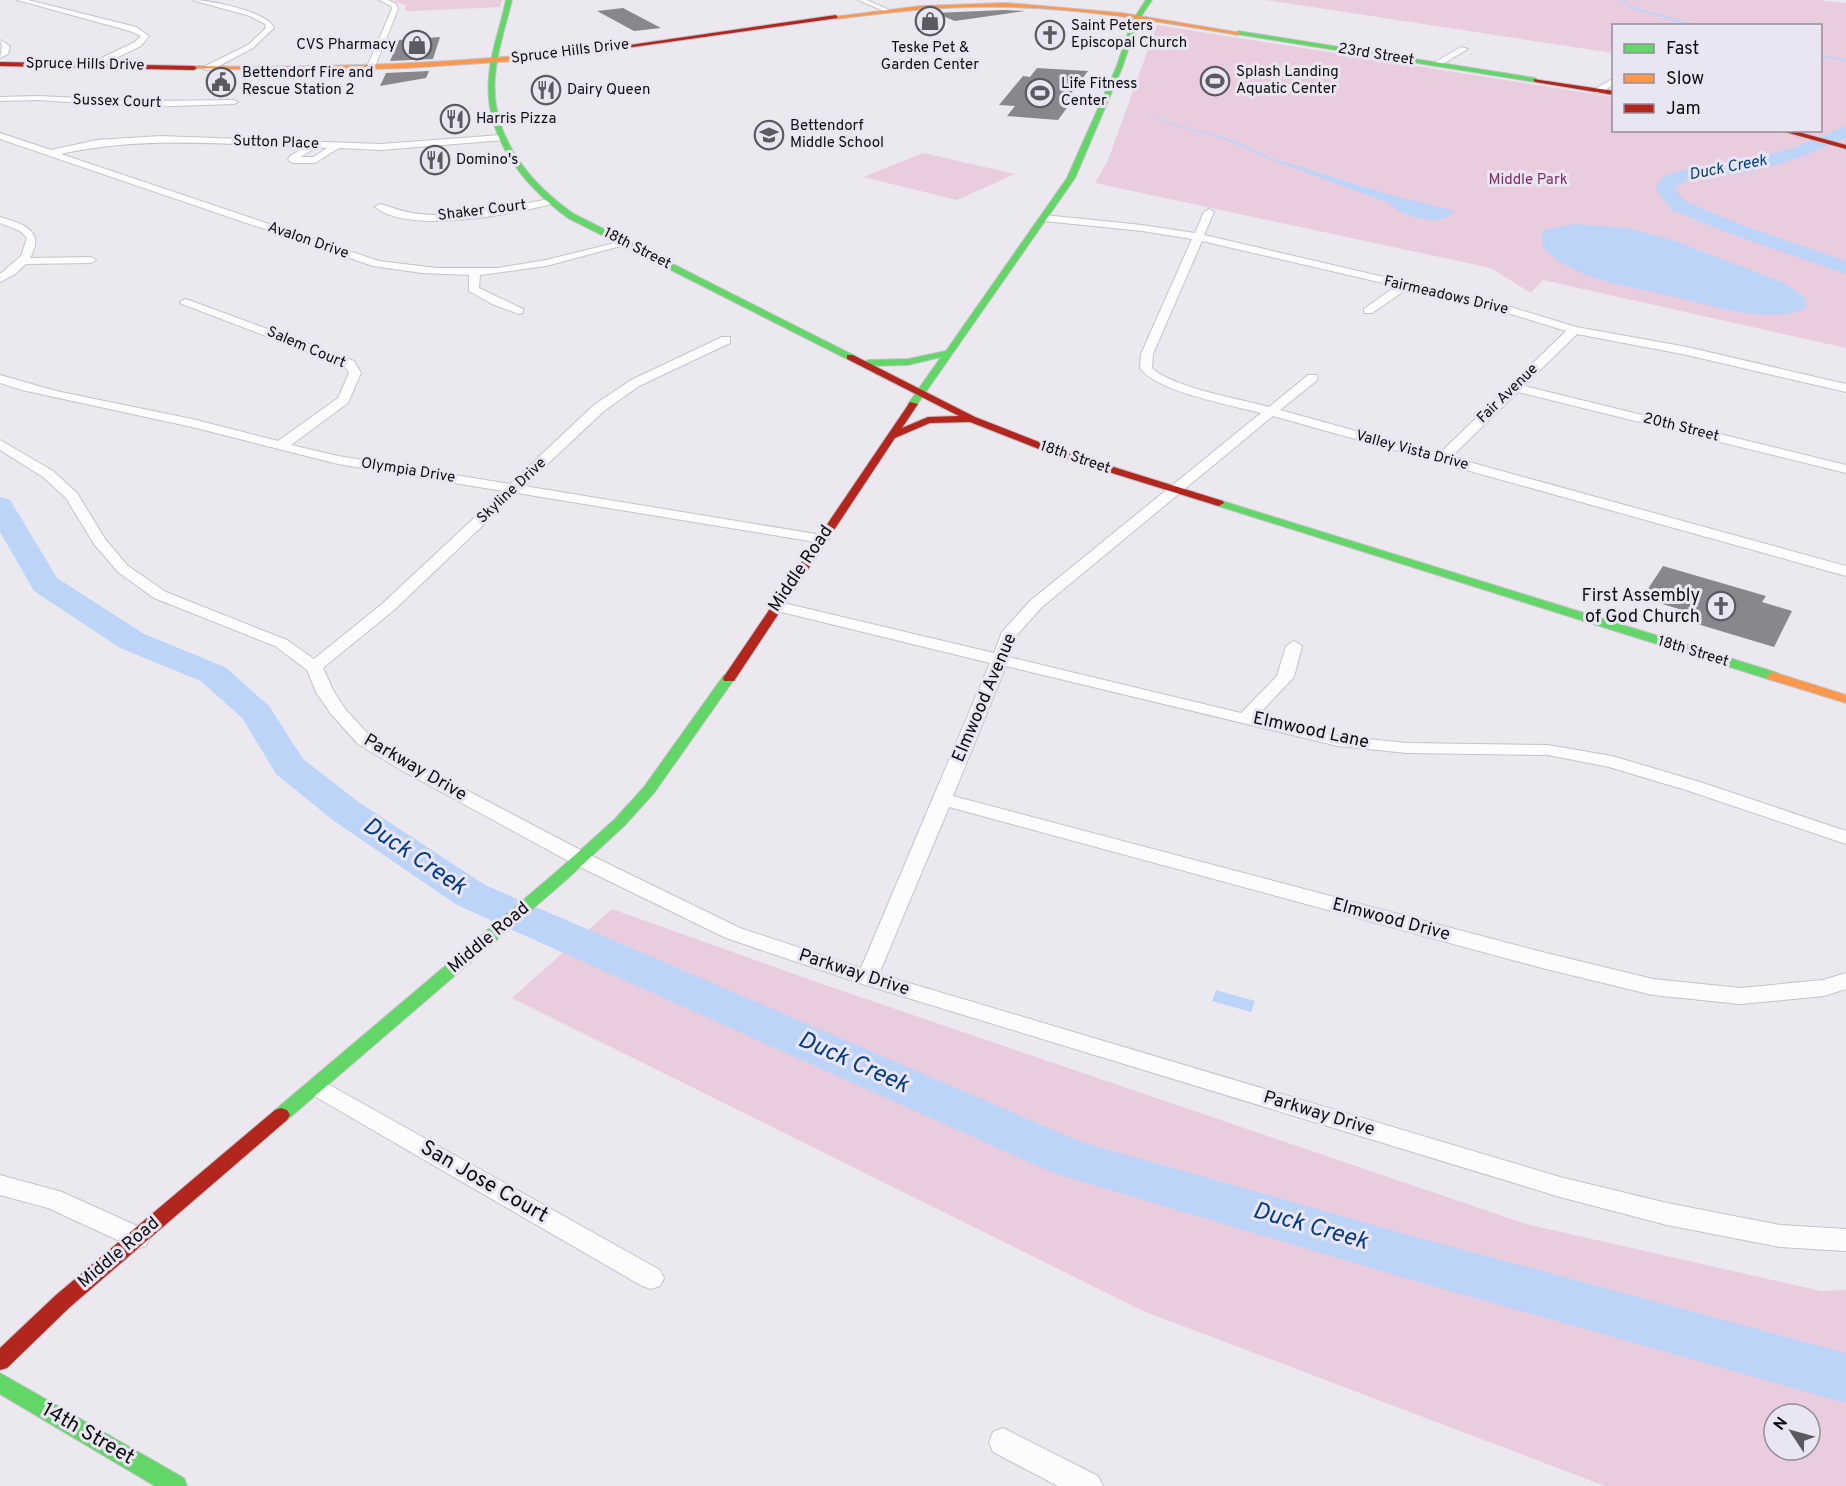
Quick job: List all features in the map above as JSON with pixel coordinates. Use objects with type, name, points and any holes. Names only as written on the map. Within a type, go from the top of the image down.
[{"type":"main road","name":"18th Street","points":[[509,0],[491,72],[492,94],[501,138],[522,177],[549,202],[627,243],[972,419],[1058,453],[1846,699]]},
{"type":"main road","name":"Middle Road","points":[[0,1361],[63,1301],[581,859],[620,822],[649,790],[700,720],[947,353],[1044,218],[1079,163],[1119,68],[1137,17],[1149,0]]},
{"type":"main road","name":"Spruce Hills Drive","points":[[0,64],[260,70],[370,69],[494,61],[596,50],[886,10],[948,5],[1004,5],[1137,17]]},
{"type":"main road","name":"23rd Street","points":[[1137,17],[1612,93]]},
{"type":"main road","points":[[1789,132],[1846,147]]},
{"type":"main road","points":[[858,362],[899,365],[915,363],[947,353]]},
{"type":"main road","points":[[891,436],[928,420],[972,419]]},
{"type":"main road","name":"14th Street","points":[[0,1383],[176,1486]]},
{"type":"street","points":[[20,0],[133,29],[145,36],[138,44],[94,65]]},
{"type":"street","points":[[195,0],[252,15],[268,23],[270,28],[255,43],[208,68]]},
{"type":"street","points":[[370,69],[395,9],[394,5],[382,0]]},
{"type":"street","points":[[861,0],[886,10]]},
{"type":"street","points":[[0,42],[6,46],[5,52],[0,56]]},
{"type":"street","points":[[1436,64],[1464,49]]},
{"type":"street","points":[[1598,90],[1612,81]]},
{"type":"street","name":"Sussex Court","points":[[0,99],[38,98],[143,104],[234,102]]},
{"type":"street","name":"Avalon Drive","points":[[0,136],[377,264],[422,270],[475,271],[536,265],[627,243]]},
{"type":"street","name":"Sutton Place","points":[[52,153],[124,140],[420,146],[501,138]]},
{"type":"street","points":[[314,145],[293,160],[315,160],[336,146]]},
{"type":"street","name":"Shaker Court","points":[[380,207],[407,216],[441,217],[496,212],[549,202]]},
{"type":"street","name":"Valley Vista Drive","points":[[1209,212],[1147,354],[1146,368],[1167,383],[1846,571]]},
{"type":"street","name":"Fairmeadows Drive","points":[[1044,218],[1142,228],[1199,237],[1504,308],[1574,330],[1687,351],[1846,388]]},
{"type":"street","points":[[0,220],[24,229],[32,238],[25,261],[0,279]]},
{"type":"street","points":[[25,261],[91,260]]},
{"type":"street","points":[[475,271],[473,289],[519,311]]},
{"type":"street","points":[[1368,311],[1403,286]]},
{"type":"street","name":"Salem Court","points":[[186,302],[350,364],[355,373],[343,400],[279,447]]},
{"type":"street","name":"Fair Avenue","points":[[1442,459],[1574,330]]},
{"type":"street","name":"Skyline Drive","points":[[314,667],[388,607],[599,408],[635,383],[726,340]]},
{"type":"street","name":"Elmwood Avenue","points":[[867,978],[1008,635],[1036,604],[1312,378]]},
{"type":"street","name":"Olympia Drive","points":[[0,379],[62,396],[219,430],[279,447],[338,460],[822,539]]},
{"type":"street","name":"20th Street","points":[[1515,387],[1846,469]]},
{"type":"street","name":"Parkway Drive","points":[[0,444],[48,474],[72,496],[99,541],[123,569],[160,595],[281,643],[314,667],[325,692],[340,714],[364,740],[407,766],[581,859],[733,933],[867,978],[1560,1187],[1667,1214],[1769,1234],[1846,1240]]},
{"type":"street","name":"Elmwood Lane","points":[[775,606],[1246,717],[1338,741],[1407,748],[1548,750],[1612,762],[1693,786],[1846,838]]},
{"type":"street","points":[[1246,717],[1285,677],[1294,646]]},
{"type":"street","name":"Elmwood Drive","points":[[941,799],[1542,960],[1653,987],[1740,996],[1824,988],[1846,981]]},
{"type":"street","name":"San Jose Court","points":[[316,1087],[651,1278]]},
{"type":"street","points":[[0,1185],[53,1198],[137,1238]]},
{"type":"street","points":[[1003,1442],[1088,1486]]},
{"type":"green space","points":[[392,0],[502,0],[500,7],[406,11],[405,5]]},
{"type":"green space","name":"Middle Park","points":[[1266,0],[1818,0],[1846,3],[1846,348],[1543,280],[1531,293],[1491,268],[1095,183],[1108,160],[1157,25],[1612,97],[1612,132],[1822,132],[1822,24],[1612,24],[1612,53]]},
{"type":"green space","points":[[923,153],[1015,174],[957,200],[863,177]]},
{"type":"green space","points":[[612,909],[819,983],[1526,1224],[1821,1291],[1846,1290],[1846,1486],[1605,1486],[1143,1311],[512,998]]},
{"type":"water","points":[[1136,109],[1174,124],[1227,138],[1272,158],[1387,194],[1454,211],[1446,218],[1437,220],[1414,217],[1399,211],[1389,203],[1267,158],[1224,139],[1170,124]]},
{"type":"water","points":[[1574,224],[1628,228],[1675,241],[1784,283],[1803,296],[1807,303],[1806,307],[1797,312],[1781,315],[1744,313],[1598,279],[1567,266],[1550,255],[1543,245],[1544,230]]},
{"type":"water","points":[[1216,990],[1255,1001],[1251,1012],[1212,1001]]},
{"type":"building","points":[[623,8],[661,28],[634,31],[597,11]]},
{"type":"building","points":[[1025,11],[955,21],[935,13]]},
{"type":"building","points":[[440,37],[433,59],[390,61],[399,40]]},
{"type":"building","name":"Life Fitness Center","points":[[1037,68],[1088,71],[1069,96],[1075,97],[1058,120],[1007,116],[1015,106],[999,105],[1023,76],[1030,77]]},
{"type":"building","points":[[429,71],[426,78],[380,86],[386,73]]},
{"type":"building","name":"First Assembly of God Church","points":[[1663,566],[1766,596],[1762,602],[1792,611],[1774,647],[1674,617],[1679,609],[1642,598]]},
{"type":"waterway","points":[[1621,0],[1633,8],[1690,24]]},
{"type":"waterway","points":[[1822,56],[1846,60]]},
{"type":"waterway","name":"Duck Creek","points":[[1846,131],[1799,152],[1739,168],[1693,173],[1671,180],[1665,189],[1679,206],[1735,229],[1846,268]]},
{"type":"waterway","name":"Duck Creek","points":[[0,506],[45,584],[132,641],[213,674],[257,713],[289,766],[347,812],[471,895],[1070,1159],[1408,1257],[1846,1378]]},
{"type":"traffic: fast","points":[[509,0],[493,64],[492,94],[500,131],[506,146],[533,185],[571,216],[850,357]]},
{"type":"traffic: fast","points":[[913,404],[1071,178],[1119,68],[1135,21],[1149,0]]},
{"type":"traffic: fast","points":[[1238,33],[1535,80]]},
{"type":"traffic: fast","points":[[868,363],[908,362],[947,353]]},
{"type":"traffic: fast","points":[[1219,503],[1773,676]]},
{"type":"traffic: fast","points":[[281,1115],[560,877],[620,822],[649,790],[729,678]]},
{"type":"traffic: fast","points":[[0,1383],[176,1486]]},
{"type":"traffic: slow","points":[[836,17],[963,5],[1035,6],[1093,11],[1238,33]]},
{"type":"traffic: slow","points":[[194,68],[300,69],[407,66],[513,59],[619,47]]},
{"type":"traffic: slow","points":[[1773,676],[1846,699]]},
{"type":"traffic: jam","points":[[619,47],[836,17]]},
{"type":"traffic: jam","points":[[0,64],[194,68]]},
{"type":"traffic: jam","points":[[1535,80],[1612,93]]},
{"type":"traffic: jam","points":[[1789,132],[1846,147]]},
{"type":"traffic: jam","points":[[850,357],[972,419],[1058,453],[1219,503]]},
{"type":"traffic: jam","points":[[729,678],[913,404]]},
{"type":"traffic: jam","points":[[891,436],[928,420],[968,419]]},
{"type":"traffic: jam","points":[[0,1361],[63,1301],[281,1115]]},
{"type":"place","name":"Teske Pet & Garden Center","points":[[930,21]]},
{"type":"place","name":"Saint Peters Episcopal Church","points":[[1050,35]]},
{"type":"place","name":"CVS Pharmacy","points":[[417,45]]},
{"type":"place","name":"Splash Landing Aquatic Center","points":[[1215,81]]},
{"type":"place","name":"Bettendorf Fire and Rescue Station 2","points":[[221,82]]},
{"type":"place","name":"Dairy Queen","points":[[546,90]]},
{"type":"place","name":"Life Fitness Center","points":[[1040,93]]},
{"type":"place","name":"Harris Pizza","points":[[455,119]]},
{"type":"place","name":"Bettendorf Middle School","points":[[769,135]]},
{"type":"place","name":"Domino's","points":[[435,160]]},
{"type":"place","name":"First Assembly of God Church","points":[[1721,606]]}]
